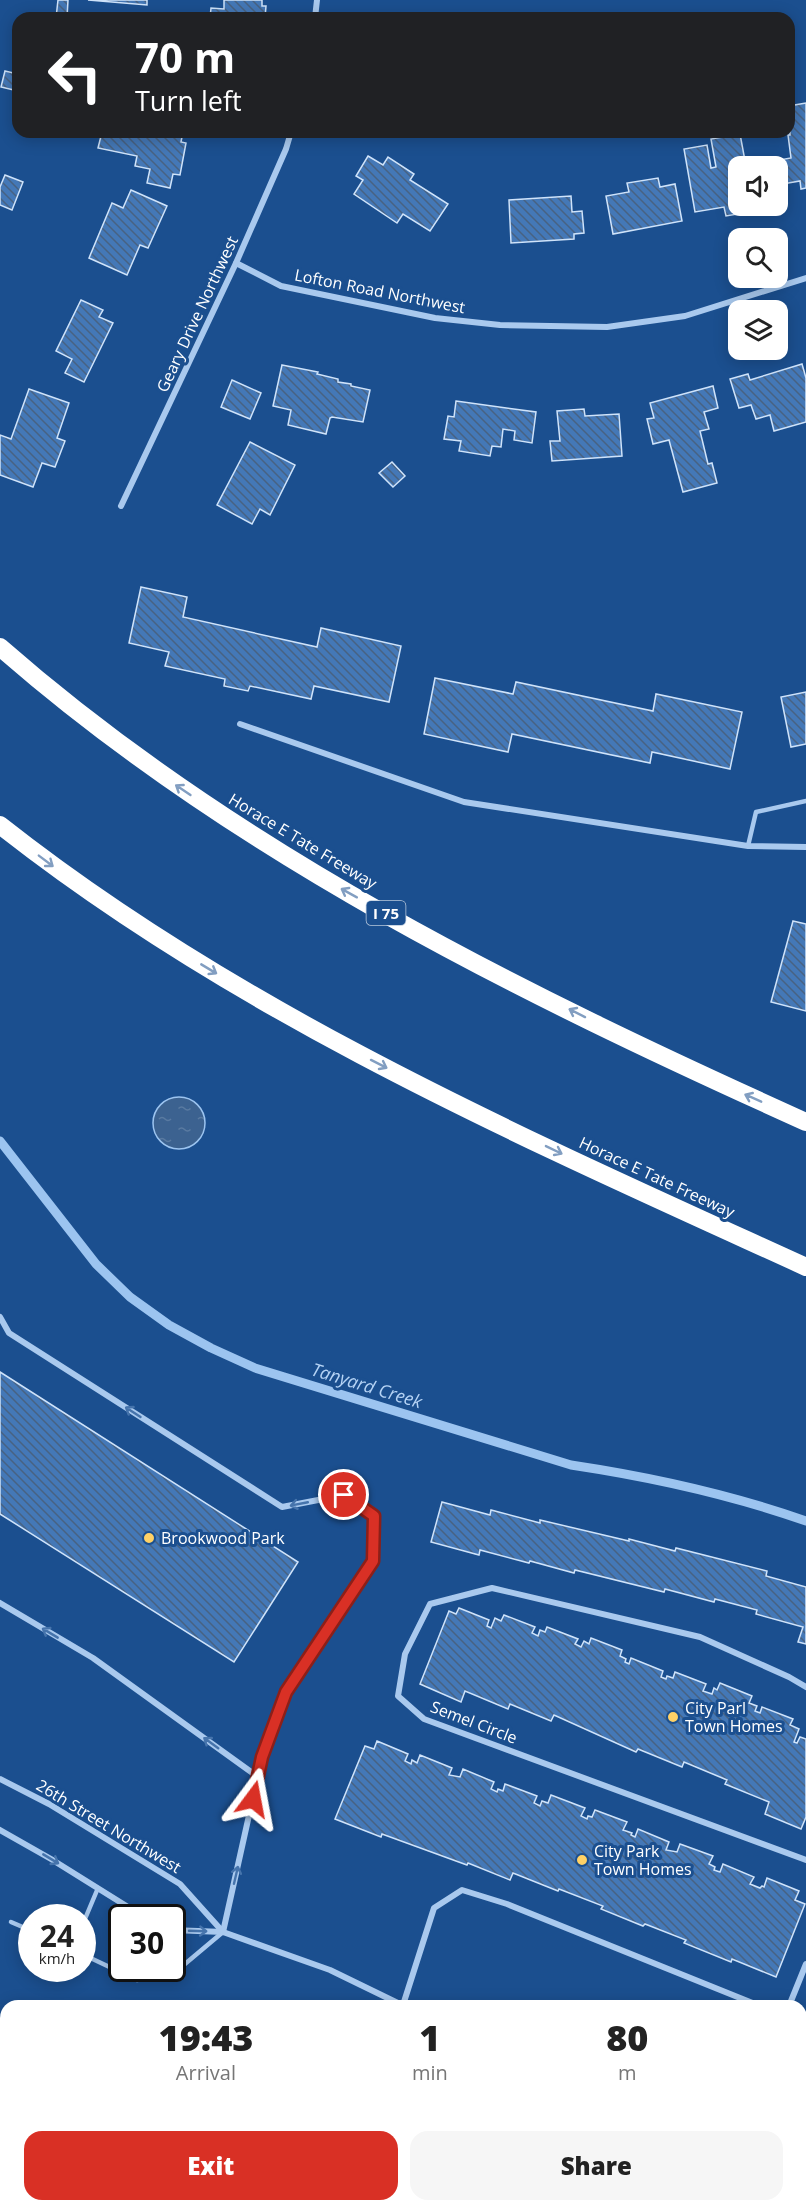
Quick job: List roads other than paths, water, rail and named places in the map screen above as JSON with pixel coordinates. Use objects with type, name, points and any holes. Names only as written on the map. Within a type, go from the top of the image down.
[{"type":"highway","name":"Horace E Tate Freeway","points":[[0,647],[52,692],[182,790],[329,881],[463,956],[647,1049],[806,1122]]},
{"type":"highway","name":"Horace E Tate Freeway","points":[[0,825],[48,863],[136,924],[285,1015],[440,1095],[806,1267]]},
{"type":"street","name":"Geary Drive Northwest","points":[[122,506],[237,263],[289,138]]},
{"type":"street","name":"Lofton Road Northwest","points":[[237,263],[281,286],[435,318],[500,325],[607,327],[685,316],[806,278]]},
{"type":"street","points":[[240,724],[464,802],[748,846],[806,847]]},
{"type":"street","points":[[0,1317],[9,1333],[282,1507],[344,1495],[374,1516],[373,1561],[286,1692],[262,1757],[223,1932]]},
{"type":"street","name":"Semel Circle","points":[[806,1687],[700,1637],[492,1588],[430,1604],[405,1654],[398,1696],[424,1719],[806,1860]]},
{"type":"street","points":[[0,1603],[93,1658],[258,1777]]},
{"type":"street","name":"26th Street Northwest","points":[[0,1779],[49,1804],[180,1884],[223,1932]]},
{"type":"street","points":[[0,1830],[123,1904]]},
{"type":"street","points":[[405,2000],[434,1908],[462,1890],[507,1904],[745,2000]]},
{"type":"street","name":"26th Street Northwest","points":[[186,1931],[223,1932],[330,1970],[393,2000]]},
{"type":"street","points":[[791,2000],[806,1964]]},
{"type":"lane","points":[[748,846],[756,812],[806,801]]},
{"type":"lane","points":[[91,1904],[98,1888]]},
{"type":"lane","points":[[11,1922],[18,1925]]},
{"type":"lane","points":[[96,1961],[137,1980],[173,1974],[223,1932]]},
{"type":"water","points":[[174,1097],[184,1097],[198,1104],[205,1123],[198,1142],[184,1149],[174,1149],[164,1145],[157,1138],[153,1128],[153,1118],[157,1108],[164,1101]]},
{"type":"waterway","name":"Tanyard Creek","points":[[0,1141],[96,1264],[130,1297],[169,1325],[211,1348],[255,1368],[571,1465],[690,1487],[806,1521]]},
{"type":"place","name":"Brookwood Park","points":[[149,1538]]},
{"type":"place","name":"City Parl Town Homes","points":[[673,1717]]},
{"type":"place","name":"City Park Town Homes","points":[[582,1860]]}]
